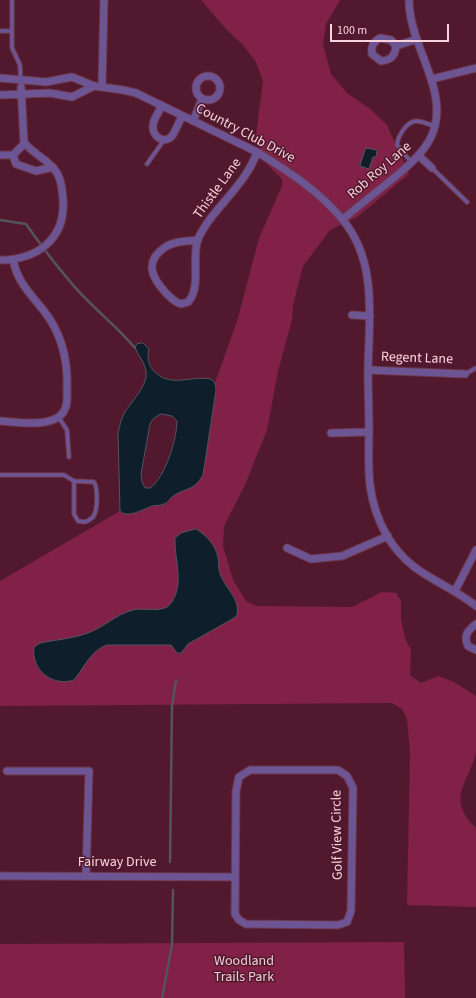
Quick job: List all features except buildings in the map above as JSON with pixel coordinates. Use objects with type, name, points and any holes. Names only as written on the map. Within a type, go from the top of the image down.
[{"type":"street","points":[[102,86],[104,0]]},
{"type":"street","name":"Rob Roy Lane","points":[[343,219],[419,156],[428,143],[435,126],[438,110],[437,99],[432,79],[411,18],[409,0]]},
{"type":"street","points":[[396,46],[417,39]]},
{"type":"street","points":[[432,79],[476,68]]},
{"type":"street","name":"Country Club Drive","points":[[0,95],[21,87],[53,82],[72,77],[94,86],[102,86],[136,93],[257,152],[304,182],[343,219],[360,248],[368,279],[370,316],[368,370],[368,476],[370,492],[380,522],[388,536],[409,564],[422,574],[455,591],[476,606]]},
{"type":"street","name":"Country Club Drive","points":[[0,78],[21,87],[72,97],[94,86]]},
{"type":"street","points":[[0,260],[13,260],[26,257],[37,251],[59,230],[64,209],[60,178],[53,167],[25,143],[23,136],[21,87]]},
{"type":"street","points":[[193,121],[202,98]]},
{"type":"street","points":[[162,106],[154,120],[153,129],[157,138],[164,139],[172,136],[182,116]]},
{"type":"street","points":[[0,154],[13,155],[25,143]]},
{"type":"street","name":"Thistle Lane","points":[[198,240],[172,244],[165,247],[158,252],[152,266],[153,278],[157,284],[173,300],[180,304],[188,302],[194,292],[198,240],[244,178],[253,164],[257,152]]},
{"type":"street","points":[[13,155],[16,164],[23,168],[36,171],[53,167]]},
{"type":"street","points":[[419,156],[432,168]]},
{"type":"street","points":[[0,421],[48,422],[59,418],[66,408],[67,402],[68,376],[64,348],[45,312],[20,282],[16,274],[13,260]]},
{"type":"street","points":[[352,315],[370,316]]},
{"type":"street","name":"Regent Lane","points":[[368,370],[465,374]]},
{"type":"street","points":[[331,433],[369,432]]},
{"type":"street","points":[[287,548],[311,559],[342,556],[388,536]]},
{"type":"street","points":[[455,591],[476,550]]},
{"type":"street","points":[[476,624],[468,630],[466,636],[468,646],[476,650]]},
{"type":"street","name":"Golf View Circle","points":[[250,770],[338,770],[347,776],[353,788],[351,911],[347,922],[338,925],[246,924],[239,920],[235,914],[234,877],[236,791],[239,776],[250,770]]},
{"type":"street","points":[[7,771],[88,771],[86,876]]},
{"type":"street","name":"Fairway Drive","points":[[0,876],[234,877]]},
{"type":"lane","points":[[12,0],[12,48],[20,65],[21,87]]},
{"type":"lane","points":[[0,31],[12,31]]},
{"type":"lane","points":[[412,163],[397,145],[404,129],[410,123],[417,121],[435,126]]},
{"type":"lane","points":[[147,164],[164,139]]},
{"type":"lane","points":[[432,168],[467,202]]},
{"type":"lane","points":[[465,374],[476,368]]},
{"type":"lane","points":[[59,418],[67,430],[69,457]]},
{"type":"lane","points":[[0,475],[64,475],[74,481],[92,481],[96,484],[95,512],[93,517],[85,522],[78,521],[74,514],[74,481]]},
{"type":"green space","points":[[201,0],[340,0],[326,24],[323,44],[331,74],[347,93],[370,109],[387,125],[409,174],[357,217],[330,230],[303,266],[293,305],[292,320],[278,371],[267,430],[245,485],[224,526],[223,546],[233,580],[246,601],[257,606],[352,607],[382,592],[396,593],[401,601],[401,619],[405,638],[411,650],[410,675],[421,683],[438,676],[454,682],[476,696],[476,752],[462,790],[461,799],[462,808],[476,828],[476,907],[407,905],[410,752],[407,719],[402,709],[392,703],[0,706],[0,581],[120,511],[122,513],[139,512],[153,506],[168,503],[175,495],[195,484],[203,475],[216,390],[215,383],[238,318],[259,238],[282,186],[282,179],[265,162],[256,135],[263,81],[256,62],[244,46],[226,29]]},
{"type":"green space","name":"Woodland Trails Park","points":[[404,942],[405,998],[0,998],[0,944]]},
{"type":"water","points":[[366,148],[377,150],[376,157],[373,157],[369,169],[360,166]]},
{"type":"water","points":[[143,343],[149,349],[149,363],[151,368],[159,376],[173,380],[203,378],[211,379],[215,383],[216,390],[203,475],[199,481],[191,488],[175,495],[165,504],[152,506],[136,513],[127,514],[120,511],[118,433],[128,407],[140,391],[146,379],[145,367],[135,347],[137,344]],"holes":[[[161,414],[172,416],[177,421],[175,438],[169,458],[161,476],[150,488],[145,488],[142,482],[141,474],[150,424],[153,419]]]},
{"type":"water","points":[[196,529],[207,537],[217,553],[220,574],[237,604],[237,615],[234,618],[188,644],[181,653],[177,653],[171,645],[107,645],[101,647],[92,655],[74,680],[66,682],[58,681],[45,675],[36,663],[34,655],[34,647],[40,643],[91,632],[133,610],[159,609],[168,606],[175,596],[178,580],[175,538],[181,533]]},
{"type":"waterway","points":[[0,220],[26,224],[70,282],[135,348]]},
{"type":"waterway","points":[[170,862],[172,706],[176,680]]},
{"type":"waterway","points":[[162,998],[172,945],[173,890]]}]
